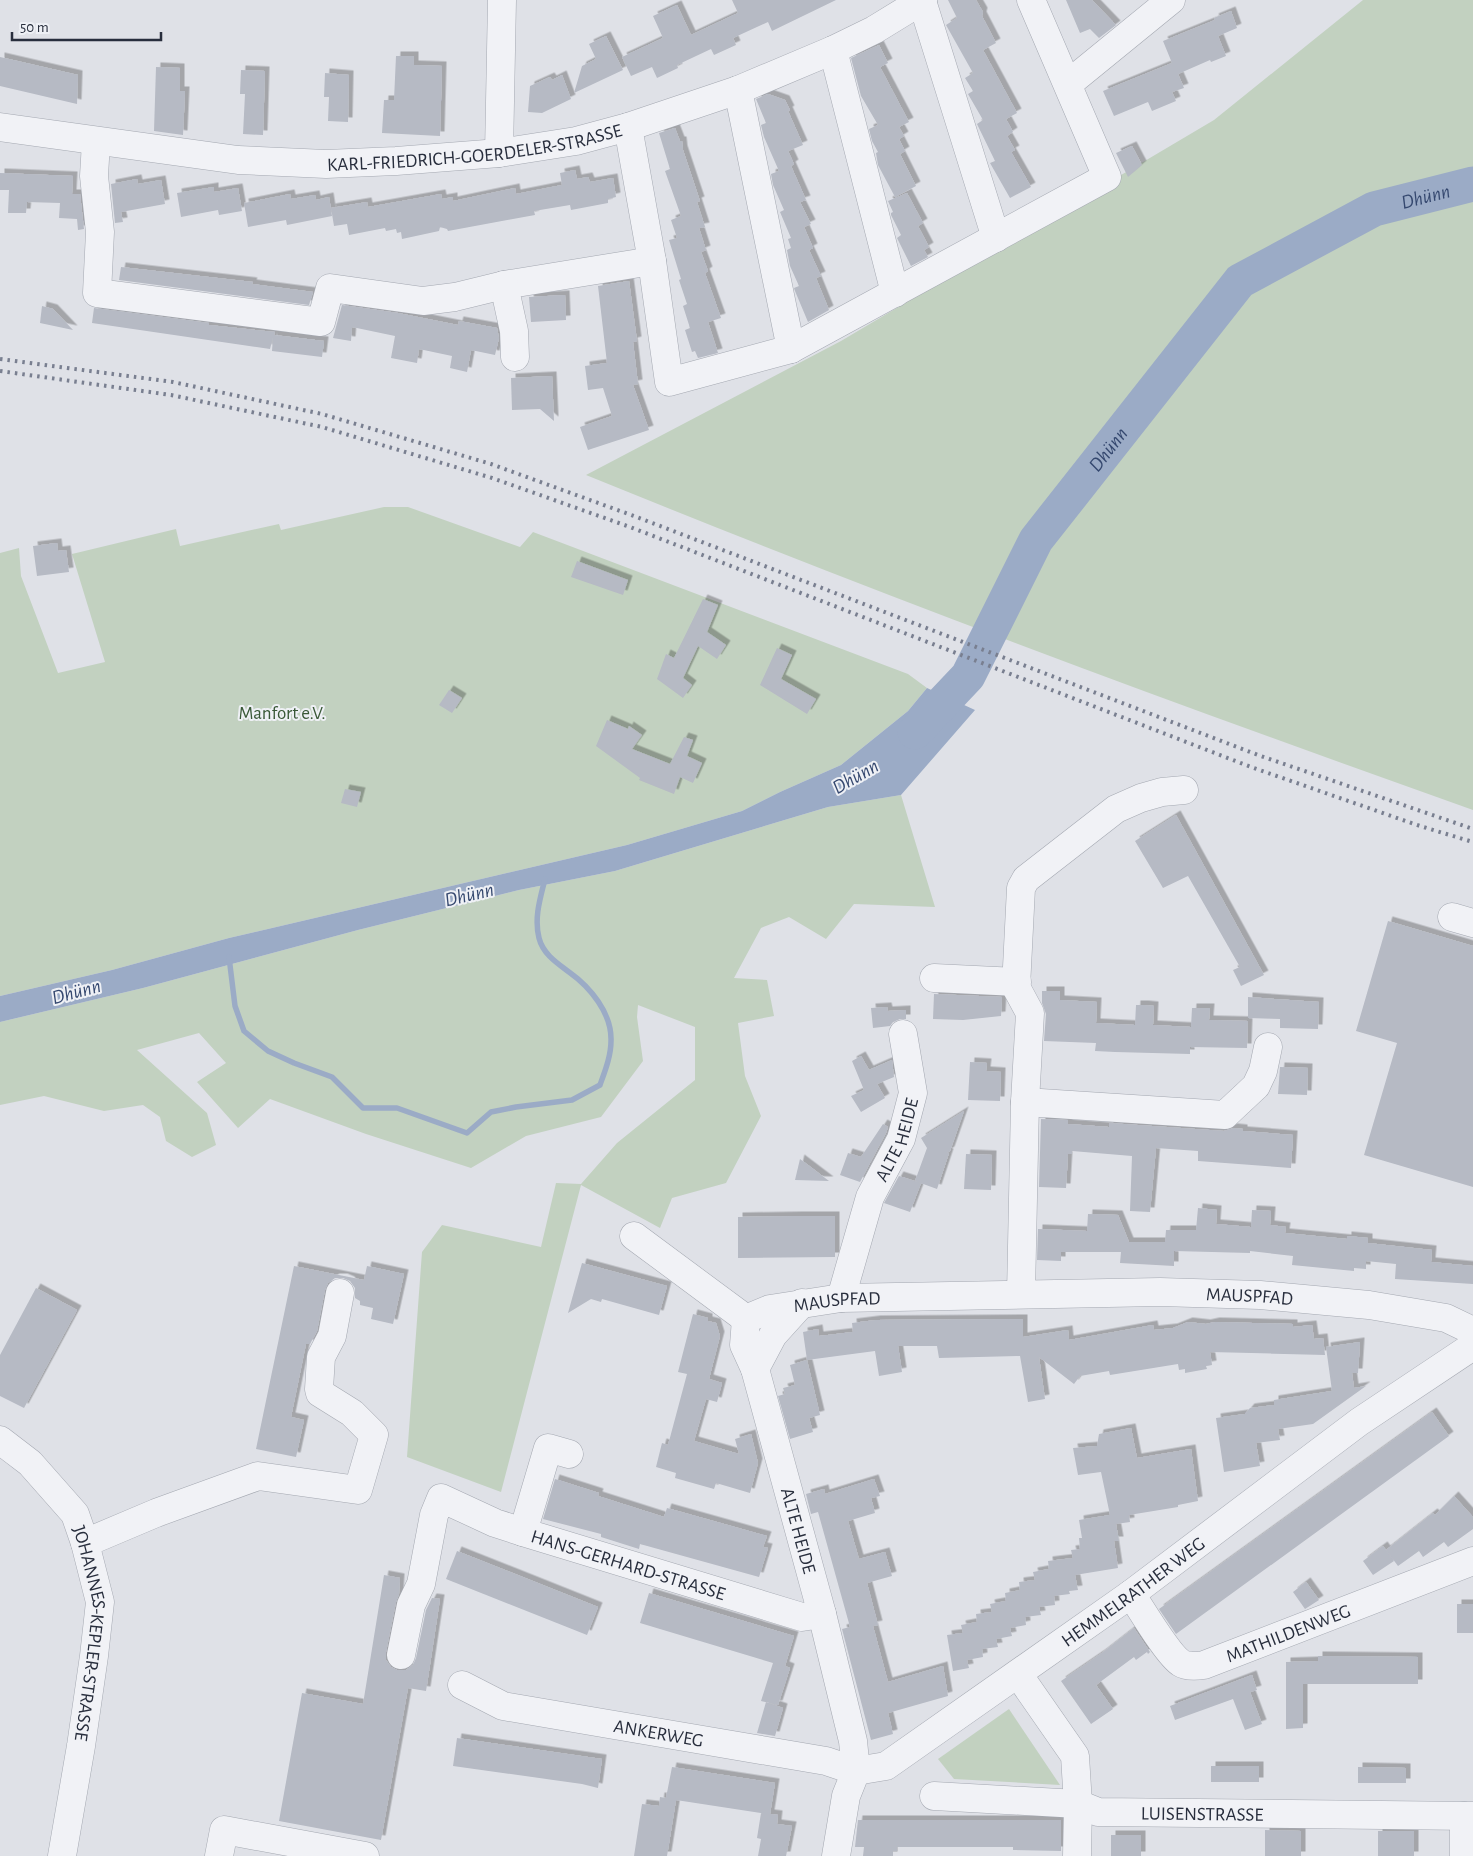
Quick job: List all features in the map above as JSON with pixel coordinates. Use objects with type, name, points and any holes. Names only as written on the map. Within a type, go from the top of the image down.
[{"type":"street","points":[[499,153],[502,0]]},
{"type":"street","points":[[923,0],[996,238]]},
{"type":"street","name":"KARL-FRIEDRICH-GOERDELER-STRASSE","points":[[0,127],[96,142],[238,160],[326,164],[499,153],[576,141],[628,127],[738,90],[833,50],[874,30],[923,0]]},
{"type":"street","points":[[628,127],[652,261],[669,382],[791,349],[1107,177],[1031,0]]},
{"type":"street","points":[[1068,84],[1171,0]]},
{"type":"street","points":[[833,50],[895,293]]},
{"type":"street","points":[[738,90],[791,349]]},
{"type":"street","points":[[96,142],[94,176],[100,232],[97,293],[321,322],[330,288],[423,301],[455,297],[504,286],[652,261]]},
{"type":"street","points":[[504,286],[514,331],[515,357]]},
{"type":"street","points":[[1020,1294],[1025,1102],[1030,1014],[1017,985],[1021,888],[1026,879],[1116,809],[1141,798],[1162,792],[1184,790]]},
{"type":"street","points":[[934,978],[1017,985]]},
{"type":"street","name":"ALTE HEIDE","points":[[841,1298],[870,1197],[901,1140],[913,1093],[903,1034]]},
{"type":"street","points":[[1025,1102],[1225,1115],[1256,1086],[1263,1072],[1268,1047]]},
{"type":"street","points":[[634,1236],[746,1319],[744,1345],[755,1369]]},
{"type":"street","name":"MAUSPFAD","points":[[746,1319],[770,1309],[841,1298],[1160,1292],[1260,1295],[1369,1305],[1446,1318],[1473,1331]]},
{"type":"street","points":[[85,1543],[258,1476],[358,1490],[374,1435],[352,1413],[320,1393],[319,1389],[320,1357],[332,1336],[340,1293]]},
{"type":"street","points":[[755,1369],[773,1334],[802,1304]]},
{"type":"street","name":"HEMMELRATHER WEG","points":[[856,1771],[886,1766],[1131,1594],[1359,1422],[1473,1346]]},
{"type":"street","name":"ALTE HEIDE","points":[[755,1369],[822,1614],[853,1741],[856,1771]]},
{"type":"street","name":"JOHANNES-KEPLER-STRASSE","points":[[0,1440],[30,1463],[75,1514],[85,1543],[100,1602],[81,1746],[62,1856]]},
{"type":"street","points":[[523,1532],[548,1448],[568,1454]]},
{"type":"street","name":"HANS-GERHARD-STRASSE","points":[[402,1655],[411,1605],[421,1584],[434,1514],[441,1498],[496,1523],[523,1532],[802,1617],[822,1614]]},
{"type":"street","name":"MATHILDENWEG","points":[[1131,1594],[1171,1654],[1182,1664],[1195,1666],[1213,1661],[1473,1561]]},
{"type":"street","points":[[1018,1674],[1075,1756],[1078,1804],[1077,1856]]},
{"type":"street","name":"ANKERWEG","points":[[462,1685],[503,1706],[826,1761],[856,1771]]},
{"type":"street","points":[[836,1856],[846,1796],[856,1771]]},
{"type":"street","name":"LUISENSTRASSE","points":[[934,1796],[1078,1804],[1098,1812],[1469,1816]]},
{"type":"street","points":[[1464,1856],[1469,1816]]},
{"type":"street","points":[[219,1856],[224,1830],[267,1847],[362,1856]]},
{"type":"green space","points":[[1363,0],[1473,0],[1473,810],[1027,647],[806,563],[586,475],[841,341],[1214,120]]},
{"type":"green space","name":"Manfort e.V.","points":[[384,507],[408,507],[520,547],[533,532],[908,674],[927,688],[908,711],[841,765],[742,811],[627,845],[229,938],[112,970],[0,996],[0,553],[19,548],[21,576],[58,673],[105,662],[72,554],[176,529],[180,546],[279,524],[281,530]]},
{"type":"green space","points":[[901,795],[935,907],[854,904],[826,939],[789,917],[761,928],[734,978],[767,980],[774,1016],[738,1023],[745,1076],[761,1116],[726,1183],[672,1198],[660,1228],[581,1185],[501,1492],[407,1457],[422,1252],[442,1225],[541,1247],[556,1183],[581,1184],[617,1143],[695,1080],[695,1027],[638,1005],[637,1017],[643,1061],[601,1117],[526,1136],[471,1168],[366,1134],[270,1099],[238,1128],[197,1082],[226,1063],[199,1033],[137,1050],[207,1113],[216,1145],[192,1157],[166,1141],[160,1117],[143,1105],[104,1111],[44,1096],[0,1105],[0,1022],[143,988],[358,930],[519,890],[615,871],[828,807]]},
{"type":"green space","points":[[1009,1709],[1060,1785],[954,1779],[938,1759]]},
{"type":"water","points":[[927,688],[975,710],[901,795],[828,807],[615,871],[519,890],[358,930],[143,988],[0,1022],[0,996],[112,970],[229,938],[627,845],[742,811],[841,765],[908,711]]},
{"type":"building","points":[[732,0],[836,0],[772,31],[768,22],[733,38],[736,45],[714,55],[711,49],[677,65],[678,68],[657,78],[652,67],[631,76],[622,57],[663,38],[653,16],[677,5],[691,35],[738,13]]},
{"type":"building","points":[[948,0],[976,0],[996,43],[983,50],[1017,113],[1006,119],[1013,132],[1007,136],[1015,150],[1011,152],[1031,187],[1010,198],[990,163],[995,161],[977,124],[983,120],[968,94],[973,91],[965,78],[973,73],[946,25],[957,18]]},
{"type":"building","points":[[1066,0],[1092,0],[1116,25],[1099,38],[1090,29],[1080,33]]},
{"type":"building","points":[[1231,11],[1237,28],[1218,36],[1226,56],[1211,62],[1210,60],[1178,74],[1184,88],[1172,92],[1176,101],[1152,111],[1148,102],[1114,116],[1103,91],[1172,63],[1163,41],[1215,20],[1214,18]]},
{"type":"building","points":[[606,36],[623,70],[574,93],[582,66],[596,59],[589,44]]},
{"type":"building","points":[[879,45],[888,63],[880,67],[909,122],[899,127],[904,136],[899,139],[905,151],[900,154],[916,186],[895,197],[878,165],[876,153],[878,152],[872,141],[869,129],[878,125],[861,96],[851,58]]},
{"type":"building","points":[[396,56],[414,56],[414,65],[442,66],[440,136],[382,133],[384,100],[394,100]]},
{"type":"building","points":[[0,57],[78,75],[77,104],[0,86]]},
{"type":"building","points":[[156,67],[180,68],[180,91],[185,91],[183,135],[154,131]]},
{"type":"building","points":[[241,70],[265,71],[263,135],[243,134],[245,94],[240,94]]},
{"type":"building","points":[[325,73],[349,75],[348,122],[328,121],[329,97],[324,97]]},
{"type":"building","points":[[562,75],[571,99],[542,113],[528,112],[530,86],[550,77],[552,80]]},
{"type":"building","points":[[768,94],[785,100],[803,145],[788,151],[794,164],[791,166],[806,200],[800,202],[811,224],[804,227],[813,248],[809,250],[821,276],[816,278],[829,310],[808,322],[794,288],[799,286],[790,266],[787,250],[791,248],[788,239],[791,238],[780,212],[784,210],[773,185],[771,174],[779,171],[764,137],[761,125],[766,123],[756,99]]},
{"type":"building","points":[[675,128],[680,141],[682,141],[683,150],[700,201],[697,202],[705,227],[699,228],[706,250],[701,252],[708,271],[705,273],[721,318],[708,322],[718,353],[698,358],[695,351],[692,352],[685,330],[690,328],[683,306],[687,304],[669,240],[677,238],[671,220],[681,216],[665,171],[670,169],[659,133]]},
{"type":"building","points":[[1132,146],[1142,165],[1128,177],[1116,153]]},
{"type":"building","points":[[575,170],[577,179],[588,177],[590,182],[613,178],[616,197],[608,199],[608,203],[571,210],[570,205],[534,211],[535,215],[448,231],[440,227],[439,231],[402,239],[401,232],[397,233],[396,229],[386,231],[385,228],[349,235],[347,224],[334,226],[331,208],[367,202],[368,207],[441,194],[442,199],[453,197],[453,201],[515,188],[516,194],[562,185],[560,173]]},
{"type":"building","points":[[0,173],[73,176],[72,194],[80,194],[84,229],[78,230],[77,219],[59,218],[60,203],[27,202],[26,213],[8,213],[9,190],[0,190]]},
{"type":"building","points":[[137,179],[138,184],[161,180],[165,204],[121,212],[123,222],[115,223],[111,184]]},
{"type":"building","points":[[214,187],[214,192],[238,188],[242,211],[219,215],[218,210],[181,217],[177,193]]},
{"type":"building","points":[[907,193],[923,223],[918,226],[929,247],[924,250],[928,257],[911,266],[897,238],[901,235],[891,215],[893,212],[888,201]]},
{"type":"building","points":[[290,194],[291,199],[315,195],[316,200],[329,197],[332,216],[287,225],[286,220],[248,227],[244,203]]},
{"type":"building","points":[[121,267],[253,282],[252,284],[313,292],[309,305],[119,280]]},
{"type":"building","points":[[629,281],[637,341],[633,342],[638,384],[633,385],[649,430],[588,450],[580,427],[612,416],[603,388],[588,390],[585,366],[607,363],[598,286]]},
{"type":"building","points":[[565,295],[566,320],[531,322],[529,297]]},
{"type":"building","points":[[342,305],[398,313],[458,325],[459,321],[497,328],[499,338],[495,355],[471,350],[467,372],[450,368],[452,356],[419,349],[417,363],[391,358],[395,336],[352,327],[351,341],[333,338]]},
{"type":"building","points":[[42,306],[53,309],[73,330],[40,323]]},
{"type":"building","points":[[94,308],[209,323],[209,325],[275,332],[274,335],[324,341],[322,357],[272,351],[273,337],[270,349],[92,323]]},
{"type":"building","points":[[552,376],[554,421],[540,409],[512,410],[511,378]]},
{"type":"building","points":[[57,543],[58,551],[66,550],[69,572],[37,576],[33,546]]},
{"type":"building","points":[[577,561],[628,580],[623,595],[571,577]]},
{"type":"building","points":[[703,599],[718,605],[707,632],[726,645],[717,659],[698,646],[683,678],[692,685],[683,698],[657,679],[666,654],[674,658]]},
{"type":"building","points":[[777,648],[792,655],[781,679],[816,699],[807,714],[760,685]]},
{"type":"building","points":[[449,690],[462,698],[452,713],[439,705]]},
{"type":"building","points":[[607,720],[628,729],[629,726],[642,735],[632,749],[670,764],[684,737],[693,740],[687,756],[702,763],[693,783],[680,777],[674,794],[639,780],[640,778],[596,746]]},
{"type":"building","points":[[345,789],[361,792],[357,807],[341,803]]},
{"type":"building","points":[[1176,815],[1264,975],[1241,986],[1233,970],[1240,967],[1188,876],[1163,888],[1135,841]]},
{"type":"building","points":[[1388,921],[1473,946],[1473,1187],[1364,1155],[1397,1043],[1356,1031]]},
{"type":"building","points":[[1042,991],[1060,991],[1060,1000],[1097,1002],[1096,1023],[1135,1025],[1136,1005],[1144,1005],[1154,1006],[1153,1025],[1191,1027],[1192,1008],[1210,1008],[1209,1020],[1248,1021],[1247,1048],[1190,1047],[1190,1054],[1115,1052],[1095,1051],[1096,1043],[1044,1041],[1046,1014],[1042,1003]]},
{"type":"building","points":[[934,994],[1002,997],[1001,1016],[963,1020],[933,1019]]},
{"type":"building","points":[[1248,997],[1319,1002],[1318,1029],[1280,1028],[1280,1019],[1248,1018]]},
{"type":"building","points":[[887,1007],[888,1011],[906,1010],[906,1019],[893,1022],[890,1026],[873,1028],[871,1008]]},
{"type":"building","points":[[861,1056],[869,1070],[892,1060],[894,1077],[877,1084],[885,1098],[861,1112],[851,1096],[864,1090],[852,1061]]},
{"type":"building","points":[[970,1062],[987,1063],[986,1071],[1001,1072],[1000,1101],[968,1100]]},
{"type":"building","points":[[1280,1067],[1308,1068],[1307,1095],[1278,1094]]},
{"type":"building","points":[[964,1111],[950,1151],[947,1153],[949,1153],[937,1189],[915,1181],[927,1148],[921,1138]]},
{"type":"building","points":[[1041,1119],[1068,1120],[1068,1124],[1109,1127],[1109,1123],[1224,1131],[1233,1128],[1243,1129],[1243,1131],[1293,1135],[1291,1168],[1198,1161],[1198,1151],[1156,1148],[1150,1212],[1130,1211],[1132,1156],[1072,1151],[1072,1154],[1068,1154],[1066,1188],[1039,1187]]},
{"type":"building","points":[[883,1124],[888,1127],[886,1133],[860,1182],[840,1175],[848,1153],[861,1157]]},
{"type":"building","points":[[966,1154],[992,1155],[991,1190],[964,1189]]},
{"type":"building","points":[[800,1159],[829,1181],[795,1180]]},
{"type":"building","points":[[899,1176],[921,1183],[910,1212],[884,1203]]},
{"type":"building","points":[[1198,1208],[1217,1210],[1216,1224],[1251,1227],[1252,1210],[1271,1211],[1270,1225],[1286,1227],[1285,1233],[1347,1239],[1347,1236],[1368,1238],[1368,1243],[1432,1250],[1431,1262],[1473,1266],[1473,1284],[1395,1279],[1396,1264],[1366,1261],[1366,1269],[1354,1268],[1354,1271],[1292,1265],[1293,1256],[1250,1251],[1250,1253],[1174,1251],[1174,1266],[1120,1263],[1121,1252],[1061,1252],[1061,1261],[1037,1260],[1038,1229],[1087,1231],[1088,1214],[1118,1215],[1129,1242],[1165,1242],[1166,1230],[1196,1230]]},
{"type":"building","points":[[835,1216],[835,1257],[738,1258],[738,1217]]},
{"type":"building","points":[[582,1263],[667,1286],[659,1315],[602,1299],[601,1302],[591,1299],[568,1313]]},
{"type":"building","points":[[294,1266],[364,1280],[367,1266],[404,1274],[393,1324],[371,1319],[373,1308],[360,1305],[360,1301],[355,1298],[355,1288],[350,1281],[343,1278],[335,1278],[328,1283],[317,1331],[310,1344],[306,1344],[291,1417],[304,1420],[296,1457],[256,1449]]},
{"type":"building","points":[[36,1288],[77,1310],[24,1408],[0,1396],[0,1355]]},
{"type":"building","points":[[693,1314],[708,1318],[708,1321],[716,1323],[720,1336],[709,1379],[722,1383],[717,1402],[706,1399],[694,1441],[739,1454],[735,1439],[751,1434],[758,1463],[750,1493],[716,1483],[714,1489],[675,1478],[676,1473],[656,1467],[662,1443],[668,1445],[687,1374],[678,1372]]},
{"type":"building","points":[[1023,1319],[1023,1337],[1068,1330],[1069,1340],[1153,1325],[1154,1330],[1173,1328],[1188,1322],[1206,1324],[1215,1322],[1293,1324],[1293,1327],[1312,1325],[1314,1339],[1323,1338],[1325,1355],[1210,1352],[1212,1365],[1206,1366],[1207,1369],[1185,1373],[1185,1369],[1179,1370],[1178,1364],[1110,1375],[1109,1371],[1080,1376],[1074,1384],[1039,1357],[1045,1399],[1028,1402],[1020,1356],[939,1358],[937,1346],[898,1346],[902,1372],[879,1376],[875,1351],[807,1360],[803,1332],[818,1329],[819,1336],[853,1332],[852,1323],[876,1320]]},
{"type":"building","points":[[1360,1342],[1358,1373],[1352,1373],[1354,1388],[1366,1386],[1313,1424],[1278,1429],[1280,1440],[1256,1443],[1260,1466],[1224,1472],[1216,1418],[1245,1414],[1250,1408],[1274,1405],[1274,1400],[1332,1391],[1326,1347]]},
{"type":"building","points":[[807,1360],[820,1415],[809,1418],[813,1432],[790,1439],[778,1396],[785,1394],[783,1388],[795,1385],[790,1365]]},
{"type":"building","points":[[1432,1412],[1449,1436],[1176,1634],[1159,1609]]},
{"type":"building","points":[[1131,1428],[1137,1458],[1191,1449],[1198,1501],[1178,1505],[1178,1507],[1129,1515],[1130,1522],[1116,1524],[1119,1541],[1114,1541],[1118,1568],[1075,1575],[1078,1590],[1069,1591],[1070,1594],[1054,1596],[1055,1605],[1039,1607],[1041,1615],[1025,1617],[1026,1625],[1010,1628],[1012,1636],[996,1639],[998,1647],[982,1649],[983,1657],[967,1660],[969,1668],[953,1671],[947,1635],[963,1633],[961,1625],[977,1622],[976,1614],[992,1612],[990,1604],[1006,1601],[1005,1593],[1020,1590],[1019,1582],[1035,1580],[1033,1572],[1049,1569],[1048,1561],[1073,1558],[1071,1550],[1080,1549],[1079,1538],[1082,1538],[1079,1520],[1110,1515],[1101,1472],[1078,1475],[1073,1448],[1097,1446],[1099,1434]]},
{"type":"building","points":[[555,1479],[599,1493],[598,1496],[664,1517],[667,1508],[767,1536],[763,1547],[768,1548],[759,1577],[640,1544],[639,1549],[601,1537],[601,1534],[543,1519]]},
{"type":"building","points":[[874,1479],[880,1496],[871,1498],[875,1513],[848,1521],[859,1559],[885,1552],[892,1576],[867,1583],[878,1625],[873,1626],[888,1682],[943,1666],[948,1696],[888,1713],[893,1734],[871,1740],[842,1629],[850,1627],[818,1512],[811,1514],[806,1494],[824,1489],[825,1494]]},
{"type":"building","points":[[1454,1496],[1473,1517],[1473,1529],[1448,1547],[1444,1542],[1423,1557],[1419,1551],[1398,1566],[1386,1550],[1433,1513],[1435,1515]]},
{"type":"building","points":[[1383,1546],[1394,1561],[1373,1575],[1363,1561]]},
{"type":"building","points":[[457,1551],[598,1607],[587,1635],[446,1579]]},
{"type":"building","points":[[384,1575],[400,1578],[399,1594],[386,1652],[386,1660],[391,1667],[397,1670],[406,1670],[413,1665],[426,1610],[432,1598],[440,1599],[426,1691],[408,1688],[381,1840],[279,1821],[302,1693],[363,1704]]},
{"type":"building","points":[[1306,1582],[1319,1600],[1305,1609],[1293,1592]]},
{"type":"building","points":[[649,1593],[794,1636],[785,1666],[790,1668],[778,1705],[761,1701],[773,1663],[640,1623]]},
{"type":"building","points":[[1457,1604],[1473,1604],[1473,1633],[1457,1633]]},
{"type":"building","points":[[1134,1628],[1150,1652],[1136,1660],[1134,1657],[1096,1685],[1113,1709],[1091,1724],[1061,1681]]},
{"type":"building","points":[[1318,1656],[1418,1657],[1418,1684],[1303,1684],[1303,1728],[1286,1729],[1286,1662],[1318,1661]]},
{"type":"building","points":[[1252,1675],[1257,1690],[1250,1692],[1262,1724],[1245,1730],[1233,1699],[1175,1720],[1170,1706]]},
{"type":"building","points":[[766,1702],[783,1708],[775,1736],[757,1733]]},
{"type":"building","points":[[457,1738],[602,1759],[598,1788],[582,1784],[453,1766]]},
{"type":"building","points":[[1211,1766],[1259,1766],[1259,1782],[1211,1782]]},
{"type":"building","points":[[672,1767],[775,1783],[770,1814],[778,1815],[777,1824],[792,1826],[786,1856],[758,1856],[761,1839],[757,1838],[761,1813],[768,1814],[676,1800],[667,1856],[634,1856],[642,1804],[659,1806],[660,1797],[666,1798]]},
{"type":"building","points":[[1358,1767],[1406,1768],[1406,1783],[1358,1783]]},
{"type":"building","points":[[858,1820],[1061,1820],[1061,1851],[1013,1850],[1013,1847],[897,1847],[897,1851],[893,1851],[893,1856],[863,1856],[864,1847],[855,1847]]},
{"type":"building","points":[[1265,1830],[1301,1831],[1301,1856],[1265,1856]]},
{"type":"building","points":[[1378,1831],[1414,1831],[1414,1856],[1378,1856]]},
{"type":"building","points":[[1111,1835],[1141,1835],[1141,1856],[1111,1856]]},
{"type":"waterway","name":"Dhünn","points":[[915,732],[968,676],[1036,540],[1240,281],[1374,209],[1473,184]]},
{"type":"waterway","points":[[229,957],[235,1006],[244,1031],[268,1051],[332,1077],[363,1108],[397,1108],[467,1133],[491,1112],[572,1100],[600,1085],[607,1063],[611,1041],[608,1021],[604,1011],[585,985],[555,962],[541,944],[537,916],[545,879]]},
{"type":"railway","points":[[0,359],[173,382],[322,414],[491,464],[634,516],[1258,755],[1473,829]]},
{"type":"railway","points":[[0,371],[171,395],[322,427],[492,478],[630,527],[1251,767],[1420,826],[1473,842]]}]
